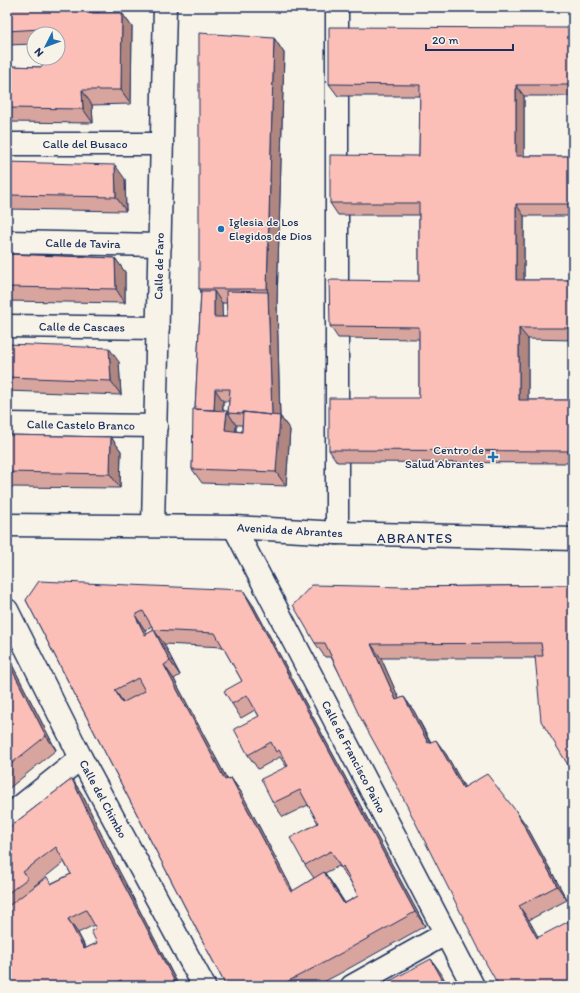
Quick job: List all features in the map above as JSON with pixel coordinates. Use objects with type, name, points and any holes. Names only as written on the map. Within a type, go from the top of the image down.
[{"type":"street","name":"Calle de Faro","points":[[154,525],[165,7]]},
{"type":"street","points":[[337,7],[337,533]]},
{"type":"street","name":"Calle del Busaco","points":[[7,144],[162,144]]},
{"type":"street","name":"Calle de Tavira","points":[[7,242],[160,245]]},
{"type":"street","name":"Calle de Cascaes","points":[[7,326],[158,328]]},
{"type":"street","name":"Calle Castelo Branco","points":[[7,424],[156,426]]},
{"type":"street","name":"Avenida de Abrantes","points":[[7,525],[154,525],[234,527],[337,533],[573,539]]},
{"type":"street","name":"Calle de Francisco Paino","points":[[234,527],[473,986]]},
{"type":"street","name":"Calle del Chimbo","points":[[7,610],[81,758],[204,986]]},
{"type":"street","points":[[7,817],[81,758]]},
{"type":"street","points":[[352,986],[445,934]]},
{"type":"building","points":[[7,7],[88,7],[87,13],[122,13],[121,90],[82,90],[83,109],[7,108],[7,66],[66,66],[66,26],[26,26],[26,30],[7,31]]},
{"type":"building","points":[[329,27],[573,28],[573,85],[516,85],[516,156],[573,156],[573,204],[516,204],[516,280],[573,280],[573,328],[519,328],[519,400],[573,400],[573,451],[329,450],[329,398],[419,398],[419,327],[330,326],[329,280],[419,281],[419,203],[330,203],[330,155],[419,156],[420,85],[329,84]]},
{"type":"building","points":[[199,33],[274,38],[267,289],[199,289]]},
{"type":"building","points":[[7,162],[115,165],[116,197],[7,195]]},
{"type":"building","points":[[7,254],[115,258],[116,289],[7,287]]},
{"type":"building","points":[[201,291],[214,291],[214,317],[227,317],[226,291],[268,292],[272,415],[243,412],[243,414],[228,413],[230,389],[215,389],[214,410],[195,409]]},
{"type":"building","points":[[7,344],[109,348],[111,381],[7,377]]},
{"type":"building","points":[[193,409],[227,411],[225,430],[242,432],[243,412],[280,416],[276,472],[192,469]]},
{"type":"building","points":[[7,435],[111,437],[110,474],[7,472]]},
{"type":"building","points":[[39,581],[243,590],[415,912],[279,986],[226,986],[26,600]],"holes":[[[143,611],[154,630],[145,635],[135,615]],[[154,630],[215,633],[242,681],[224,691],[232,704],[247,695],[259,716],[234,729],[248,755],[271,742],[276,752],[279,750],[288,766],[261,779],[273,803],[300,790],[318,823],[290,838],[305,865],[331,851],[341,868],[343,866],[358,896],[344,904],[324,872],[291,892],[231,778],[225,780],[164,665],[170,661]],[[138,678],[145,691],[122,703],[115,690]]]},
{"type":"building","points":[[312,585],[405,587],[573,585],[573,773],[541,721],[535,656],[543,656],[541,643],[371,644],[396,700],[404,697],[428,743],[436,740],[463,788],[487,774],[516,811],[557,886],[519,906],[537,938],[573,919],[573,986],[499,986],[385,762],[359,715],[325,643],[315,643],[293,605]]},
{"type":"building","points":[[7,660],[46,736],[7,767]]},
{"type":"building","points":[[72,779],[104,847],[177,986],[124,986],[121,980],[110,986],[7,986],[7,907],[47,877],[51,884],[71,874],[56,847],[23,872],[28,878],[7,894],[7,829]],"holes":[[[86,910],[96,928],[91,931],[97,943],[84,949],[68,919]]]},
{"type":"building","points":[[431,959],[446,986],[380,986]]},
{"type":"place","name":"Iglesia de Los Elegidos de Dios","points":[[221,229]]},
{"type":"place","name":"Centro de Salud Abrantes","points":[[493,457]]},
{"type":"district","name":"ABRANTES","points":[[415,538]]}]
